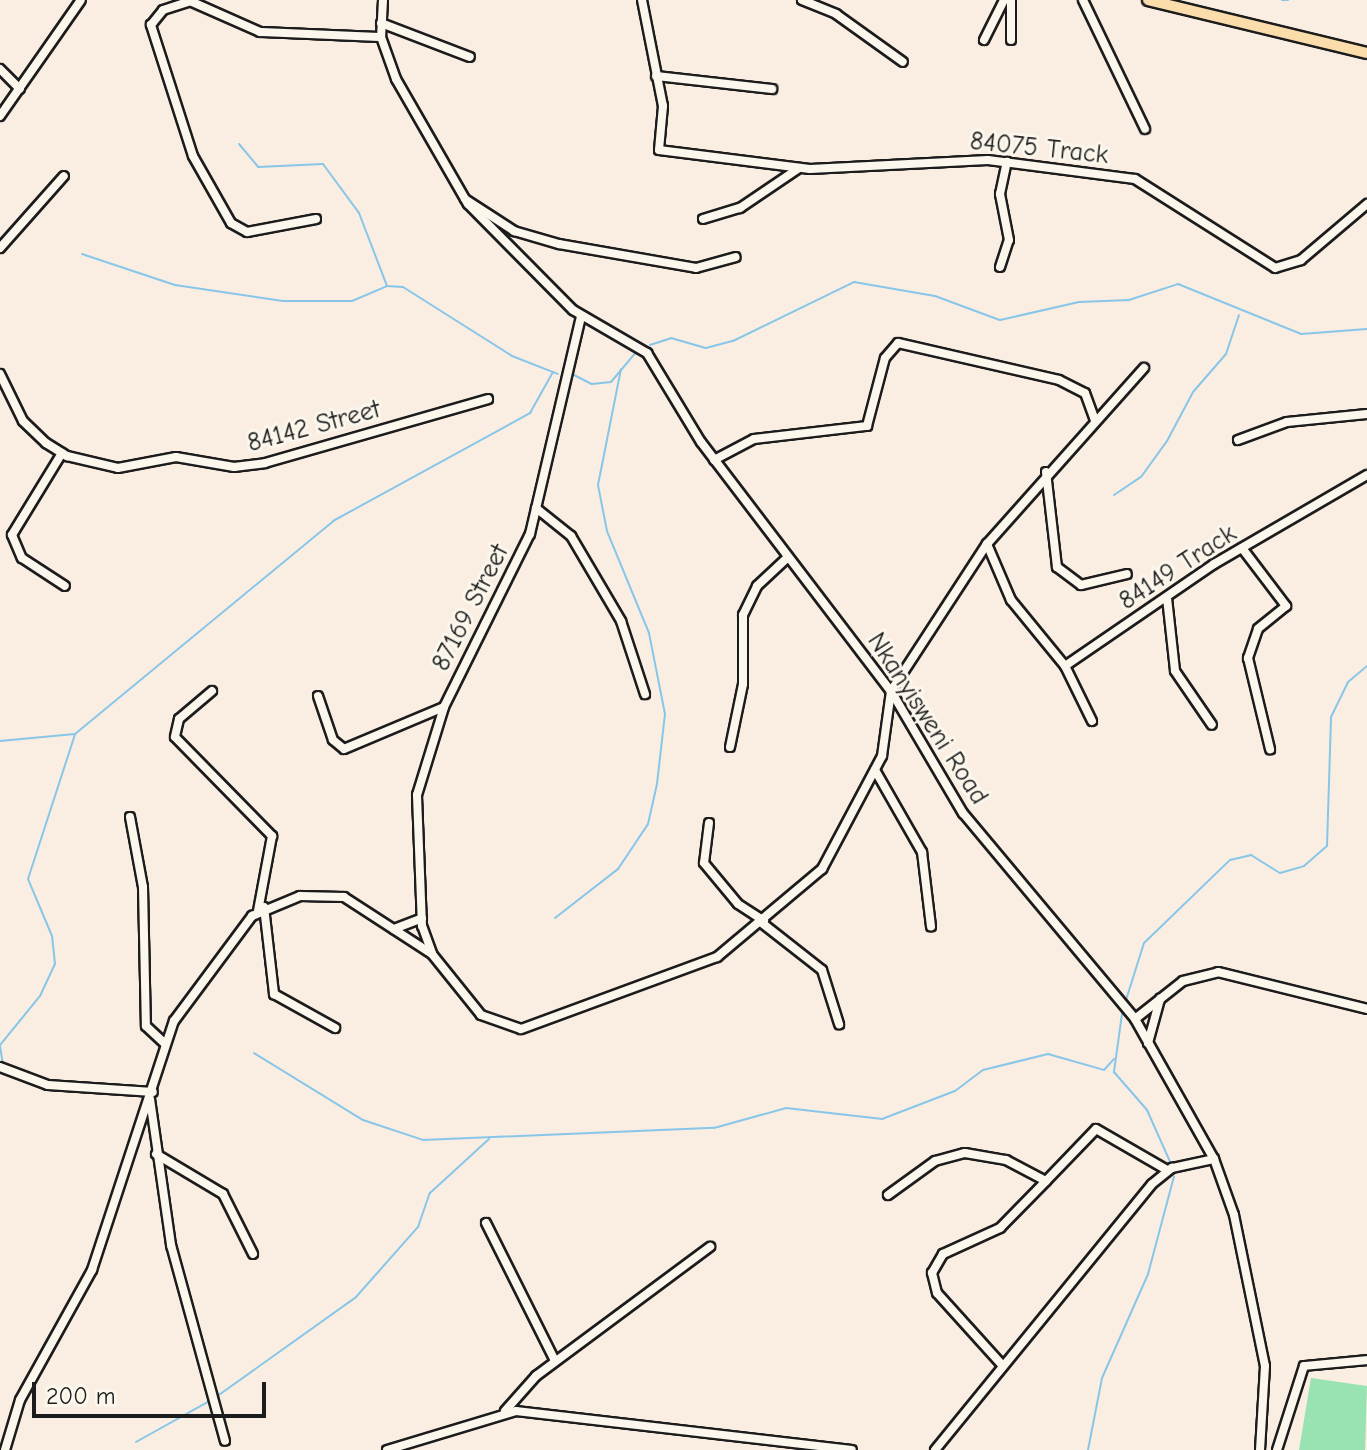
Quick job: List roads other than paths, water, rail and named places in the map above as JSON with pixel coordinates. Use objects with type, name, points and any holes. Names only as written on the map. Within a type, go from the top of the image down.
[{"type":"main road","points":[[1148,0],[1367,53]]},
{"type":"street","points":[[0,116],[81,0]]},
{"type":"street","name":"Nkanyisweni Road","points":[[383,0],[381,37],[409,106],[465,199],[581,316],[647,353],[714,460],[891,691],[963,813],[1135,1019],[1214,1159],[1262,1337],[1260,1450]]},
{"type":"street","points":[[642,0],[656,76],[772,89]]},
{"type":"street","points":[[802,0],[836,14],[903,62]]},
{"type":"street","points":[[984,40],[1004,0]]},
{"type":"street","points":[[1011,0],[1011,40]]},
{"type":"street","points":[[1083,0],[1145,129]]},
{"type":"street","points":[[316,219],[247,232],[231,223],[193,156],[151,25],[163,10],[190,1],[260,32],[381,37]]},
{"type":"street","points":[[381,23],[470,57]]},
{"type":"street","points":[[0,69],[20,89]]},
{"type":"street","name":"84075 Track","points":[[656,76],[659,150],[799,168],[1007,162],[1146,182],[1275,268],[1301,260],[1367,204]]},
{"type":"street","points":[[1000,267],[1009,240],[1000,194],[1007,162]]},
{"type":"street","points":[[703,219],[740,208],[799,168]]},
{"type":"street","points":[[0,248],[64,176]]},
{"type":"street","points":[[465,199],[534,239],[696,268],[736,257]]},
{"type":"street","name":"87169 Street","points":[[432,954],[422,918],[414,811],[444,707],[516,568],[536,508],[581,316]]},
{"type":"street","points":[[714,460],[754,439],[867,426],[885,358],[898,343],[1068,383],[1090,400],[1095,421]]},
{"type":"street","points":[[5,1450],[23,1394],[88,1280],[151,1095],[165,1044],[191,991],[261,909],[330,893],[432,954],[481,1015],[532,1028],[706,964],[763,922],[822,869],[887,742],[891,691],[987,544],[1046,472],[1144,368]]},
{"type":"street","name":"84142 Street","points":[[0,374],[23,421],[62,453],[118,468],[176,457],[249,466],[488,399]]},
{"type":"street","points":[[1238,440],[1287,422],[1367,414]]},
{"type":"street","points":[[62,453],[12,535],[22,558],[65,586]]},
{"type":"street","points":[[1046,472],[1057,567],[1081,585],[1127,574]]},
{"type":"street","name":"84149 Track","points":[[1065,666],[1242,548],[1367,475]]},
{"type":"street","points":[[536,508],[571,536],[621,621],[645,694]]},
{"type":"street","points":[[987,544],[1011,600],[1065,666],[1092,721]]},
{"type":"street","points":[[1242,548],[1286,606],[1258,629],[1248,658],[1270,749]]},
{"type":"street","points":[[730,747],[743,684],[743,615],[757,586],[787,558]]},
{"type":"street","points":[[1167,598],[1175,671],[1212,725]]},
{"type":"street","points":[[212,691],[179,719],[175,737],[272,836],[261,909],[274,994],[335,1028]]},
{"type":"street","points":[[318,696],[333,740],[344,749],[444,707]]},
{"type":"street","points":[[875,770],[922,852],[931,926]]},
{"type":"street","points":[[130,817],[143,887],[146,1026],[165,1044]]},
{"type":"street","points":[[709,823],[704,863],[738,904],[822,970],[839,1024]]},
{"type":"street","points":[[394,929],[422,918]]},
{"type":"street","points":[[1135,1019],[1183,981],[1218,972],[1367,1009]]},
{"type":"street","points":[[1148,1044],[1160,999]]},
{"type":"street","points":[[0,1067],[63,1088],[151,1095]]},
{"type":"street","points":[[151,1095],[155,1153],[171,1245],[225,1441]]},
{"type":"street","points":[[1003,1366],[937,1293],[932,1273],[943,1254],[1000,1228],[1096,1129],[1167,1170]]},
{"type":"street","points":[[155,1153],[223,1194],[253,1254]]},
{"type":"street","points":[[888,1195],[935,1161],[965,1153],[1006,1160],[1046,1181]]},
{"type":"street","points":[[935,1450],[1167,1170],[1214,1159]]},
{"type":"street","points":[[486,1223],[555,1361]]},
{"type":"street","points":[[505,1411],[555,1361],[710,1247]]},
{"type":"street","points":[[1277,1450],[1304,1366],[1367,1360]]},
{"type":"street","points":[[387,1450],[505,1411],[852,1450]]},
{"type":"waterway","points":[[1282,0],[1288,0]]},
{"type":"waterway","points":[[239,144],[258,167],[323,164],[359,213],[387,286],[403,287],[512,356],[558,374]]},
{"type":"waterway","points":[[82,254],[175,285],[283,301],[352,301],[387,286]]},
{"type":"waterway","points":[[650,345],[671,338],[706,348],[733,341],[854,282],[935,296],[1000,320],[1079,302],[1129,300],[1178,284],[1301,334],[1367,329]]},
{"type":"waterway","points":[[1114,495],[1141,477],[1167,441],[1193,392],[1226,354],[1239,315]]},
{"type":"waterway","points":[[572,374],[592,384],[611,382],[636,352]]},
{"type":"waterway","points":[[555,918],[618,869],[648,824],[657,784],[665,714],[649,633],[607,531],[598,485],[621,369]]},
{"type":"waterway","points":[[0,1045],[40,996],[55,964],[52,936],[28,879],[75,734],[333,521],[530,413],[553,372]]},
{"type":"waterway","points":[[1126,1000],[1144,943],[1230,860],[1251,855],[1280,873],[1304,866],[1327,846],[1331,717],[1348,682],[1367,666]]},
{"type":"waterway","points":[[0,741],[75,734]]},
{"type":"waterway","points":[[1122,1014],[1114,1072],[1147,1110],[1171,1164]]},
{"type":"waterway","points":[[0,1046],[3,1065]]},
{"type":"waterway","points":[[254,1053],[363,1120],[423,1140],[714,1128],[786,1108],[882,1119],[955,1091],[983,1070],[1048,1054],[1104,1070],[1114,1059]]},
{"type":"waterway","points":[[216,1397],[356,1297],[418,1227],[430,1193],[489,1139]]},
{"type":"waterway","points":[[1088,1450],[1102,1378],[1148,1274],[1174,1176]]},
{"type":"waterway","points":[[136,1442],[211,1400]]}]
